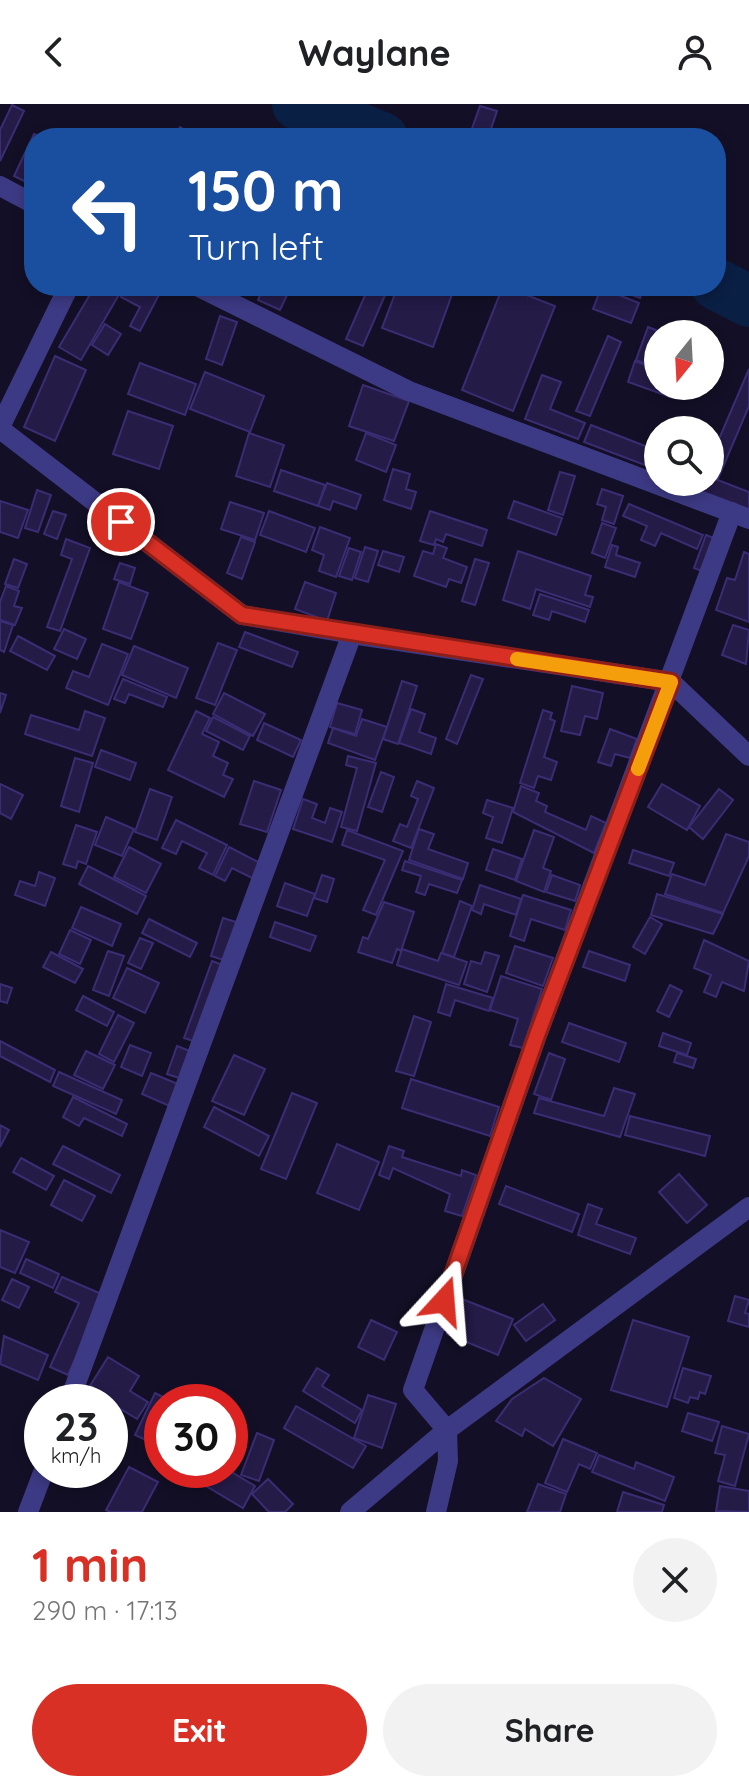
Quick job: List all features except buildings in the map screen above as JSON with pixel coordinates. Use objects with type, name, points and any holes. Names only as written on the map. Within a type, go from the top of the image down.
[{"type":"street","points":[[0,186],[24,199]]},
{"type":"street","points":[[64,296],[0,428],[242,615],[671,682],[749,756]]},
{"type":"street","points":[[217,296],[409,391],[740,515],[671,682],[537,1035],[413,1390],[447,1430],[448,1461],[436,1512]]},
{"type":"street","points":[[76,1384],[352,634]]},
{"type":"street","points":[[350,1512],[447,1430],[749,1207]]},
{"type":"street","points":[[28,1512],[37,1488]]},
{"type":"waterway","points":[[298,104],[357,128]]},
{"type":"waterway","points":[[726,289],[749,301]]},
{"type":"slow traffic","points":[[517,659],[671,682],[638,769]]},
{"type":"route","points":[[121,522],[242,615],[671,682],[537,1035],[444,1301]]}]
